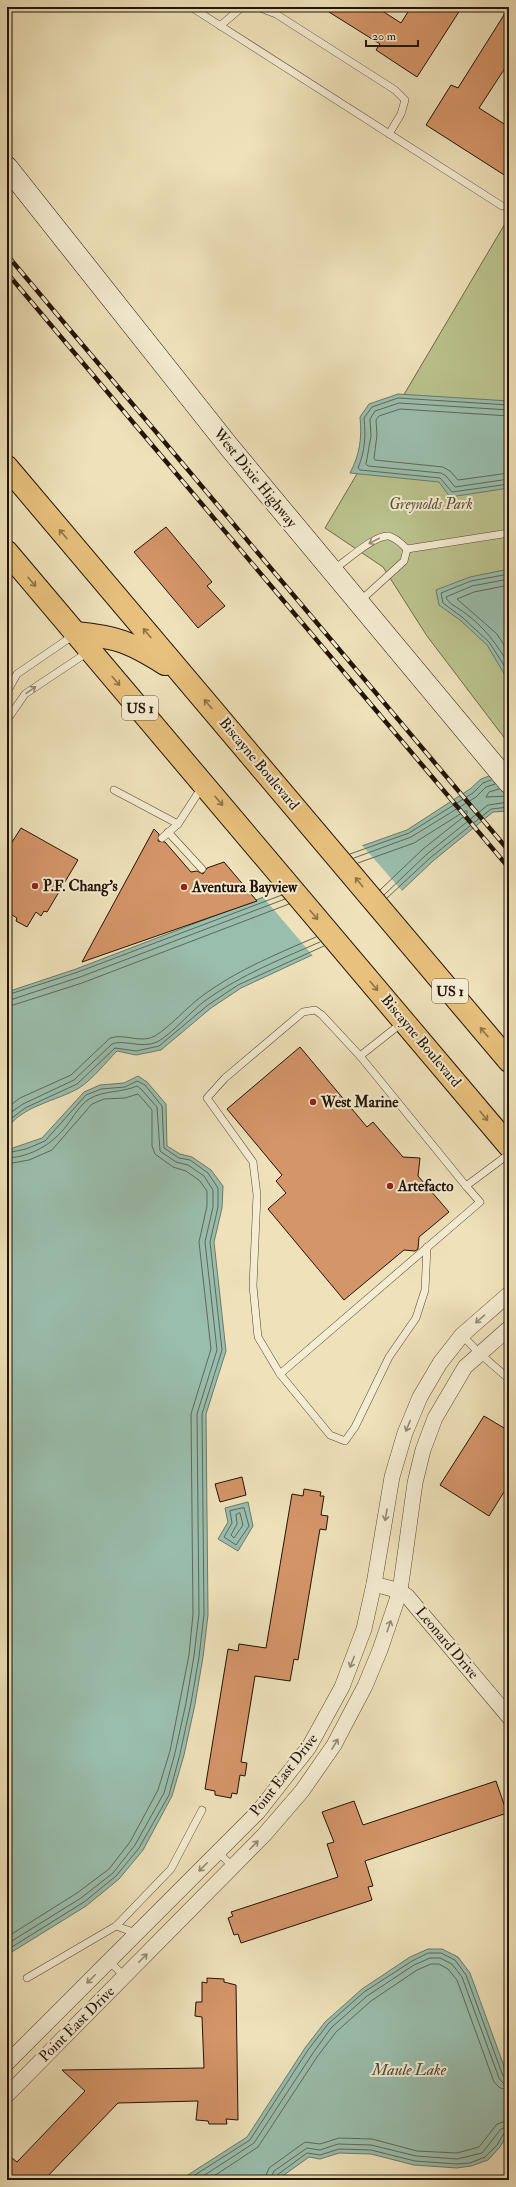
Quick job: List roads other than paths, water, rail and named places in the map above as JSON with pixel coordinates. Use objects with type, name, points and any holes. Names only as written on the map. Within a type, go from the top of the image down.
[{"type":"main road","name":"Biscayne Boulevard","points":[[7,467],[509,1061]]},
{"type":"main road","name":"Biscayne Boulevard","points":[[7,552],[509,1146]]},
{"type":"main road","points":[[76,633],[121,640],[140,648],[182,674]]},
{"type":"street","name":"West Dixie Highway","points":[[7,167],[225,442],[509,783]]},
{"type":"street","name":"Point East Drive","points":[[7,2094],[125,1977],[264,1835],[302,1791],[331,1750],[338,1717],[364,1629],[374,1584],[392,1477],[405,1433],[420,1397],[440,1363],[462,1335],[509,1294]]},
{"type":"street","name":"Point East Drive","points":[[7,2063],[258,1812],[309,1747],[338,1717],[379,1652],[400,1591],[415,1483],[423,1450],[435,1418],[453,1384],[465,1367],[509,1328]]},
{"type":"street","name":"Leonard Drive","points":[[374,1584],[400,1591],[407,1596],[509,1717]]},
{"type":"lane","points":[[191,7],[502,206]]},
{"type":"lane","points":[[220,26],[241,8],[245,7]]},
{"type":"lane","points":[[258,7],[276,14],[395,90],[405,100],[401,114],[389,134]]},
{"type":"lane","points":[[407,549],[509,533]]},
{"type":"lane","points":[[332,571],[368,544],[384,536],[390,536],[400,542],[407,549]]},
{"type":"lane","points":[[359,602],[404,561],[407,549]]},
{"type":"lane","points":[[7,692],[17,674],[76,633]]},
{"type":"lane","points":[[7,720],[25,694],[90,650]]},
{"type":"lane","points":[[162,838],[178,824],[204,784]]},
{"type":"lane","points":[[114,790],[178,824]]},
{"type":"lane","points":[[168,832],[202,869]]},
{"type":"lane","points":[[280,1374],[427,1247],[480,1202],[360,1056],[322,1015],[315,1010],[303,1012],[225,1078],[207,1098],[253,1162],[257,1195],[253,1286],[258,1337],[280,1374],[330,1435],[345,1441],[355,1427],[389,1357],[416,1318],[425,1290],[427,1247]]},
{"type":"lane","points":[[360,1056],[404,1021]]},
{"type":"lane","points":[[466,1186],[509,1154]]},
{"type":"lane","points":[[462,1335],[479,1354],[509,1379]]},
{"type":"lane","points":[[27,1978],[116,1926],[171,1869],[202,1810]]},
{"type":"lane","points":[[218,1852],[233,1867]]},
{"type":"lane","points":[[116,1926],[137,1933]]},
{"type":"lane","points":[[110,1961],[125,1977]]},
{"type":"water","points":[[398,394],[509,401],[509,488],[450,497],[439,482],[350,473],[360,446],[360,417],[369,404]]},
{"type":"water","points":[[509,570],[509,678],[505,675],[487,645],[460,620],[439,605],[436,590],[470,577]]},
{"type":"water","points":[[500,772],[509,773],[509,811],[493,812],[433,861],[381,910],[338,943],[241,988],[211,1008],[161,1050],[136,1055],[117,1051],[94,1076],[79,1088],[30,1109],[13,1121],[7,1129],[7,992],[76,969],[290,887],[336,855],[407,830],[470,789],[481,779]]},
{"type":"water","points":[[138,1076],[147,1082],[166,1104],[167,1146],[180,1154],[192,1157],[211,1170],[223,1186],[222,1208],[214,1242],[226,1351],[206,1414],[208,1615],[203,1657],[184,1755],[172,1796],[143,1850],[119,1879],[86,1906],[7,1955],[7,1150],[42,1138],[84,1092],[100,1085],[124,1083]]},
{"type":"water","points":[[248,1502],[253,1526],[238,1551],[218,1539],[228,1522],[225,1508]]},
{"type":"water","name":"Maule Lake","points":[[428,1949],[442,1949],[458,1957],[470,1973],[509,2080],[509,2132],[500,2147],[488,2160],[471,2166],[457,2168],[414,2165],[371,2154],[339,2153],[320,2159],[309,2157],[277,2180],[180,2180],[247,2137],[305,2048],[325,2022],[362,1989],[410,1957]]},
{"type":"railway","points":[[7,255],[509,851]]},
{"type":"railway","points":[[7,273],[509,868]]},
{"type":"place","name":"P.F. Chang's","points":[[35,886]]},
{"type":"place","name":"Aventura Bayview","points":[[184,887]]},
{"type":"place","name":"West Marine","points":[[313,1102]]},
{"type":"place","name":"Artefacto","points":[[390,1186]]},
{"type":"park label","name":"Greynolds Park","points":[[431,504]]}]
